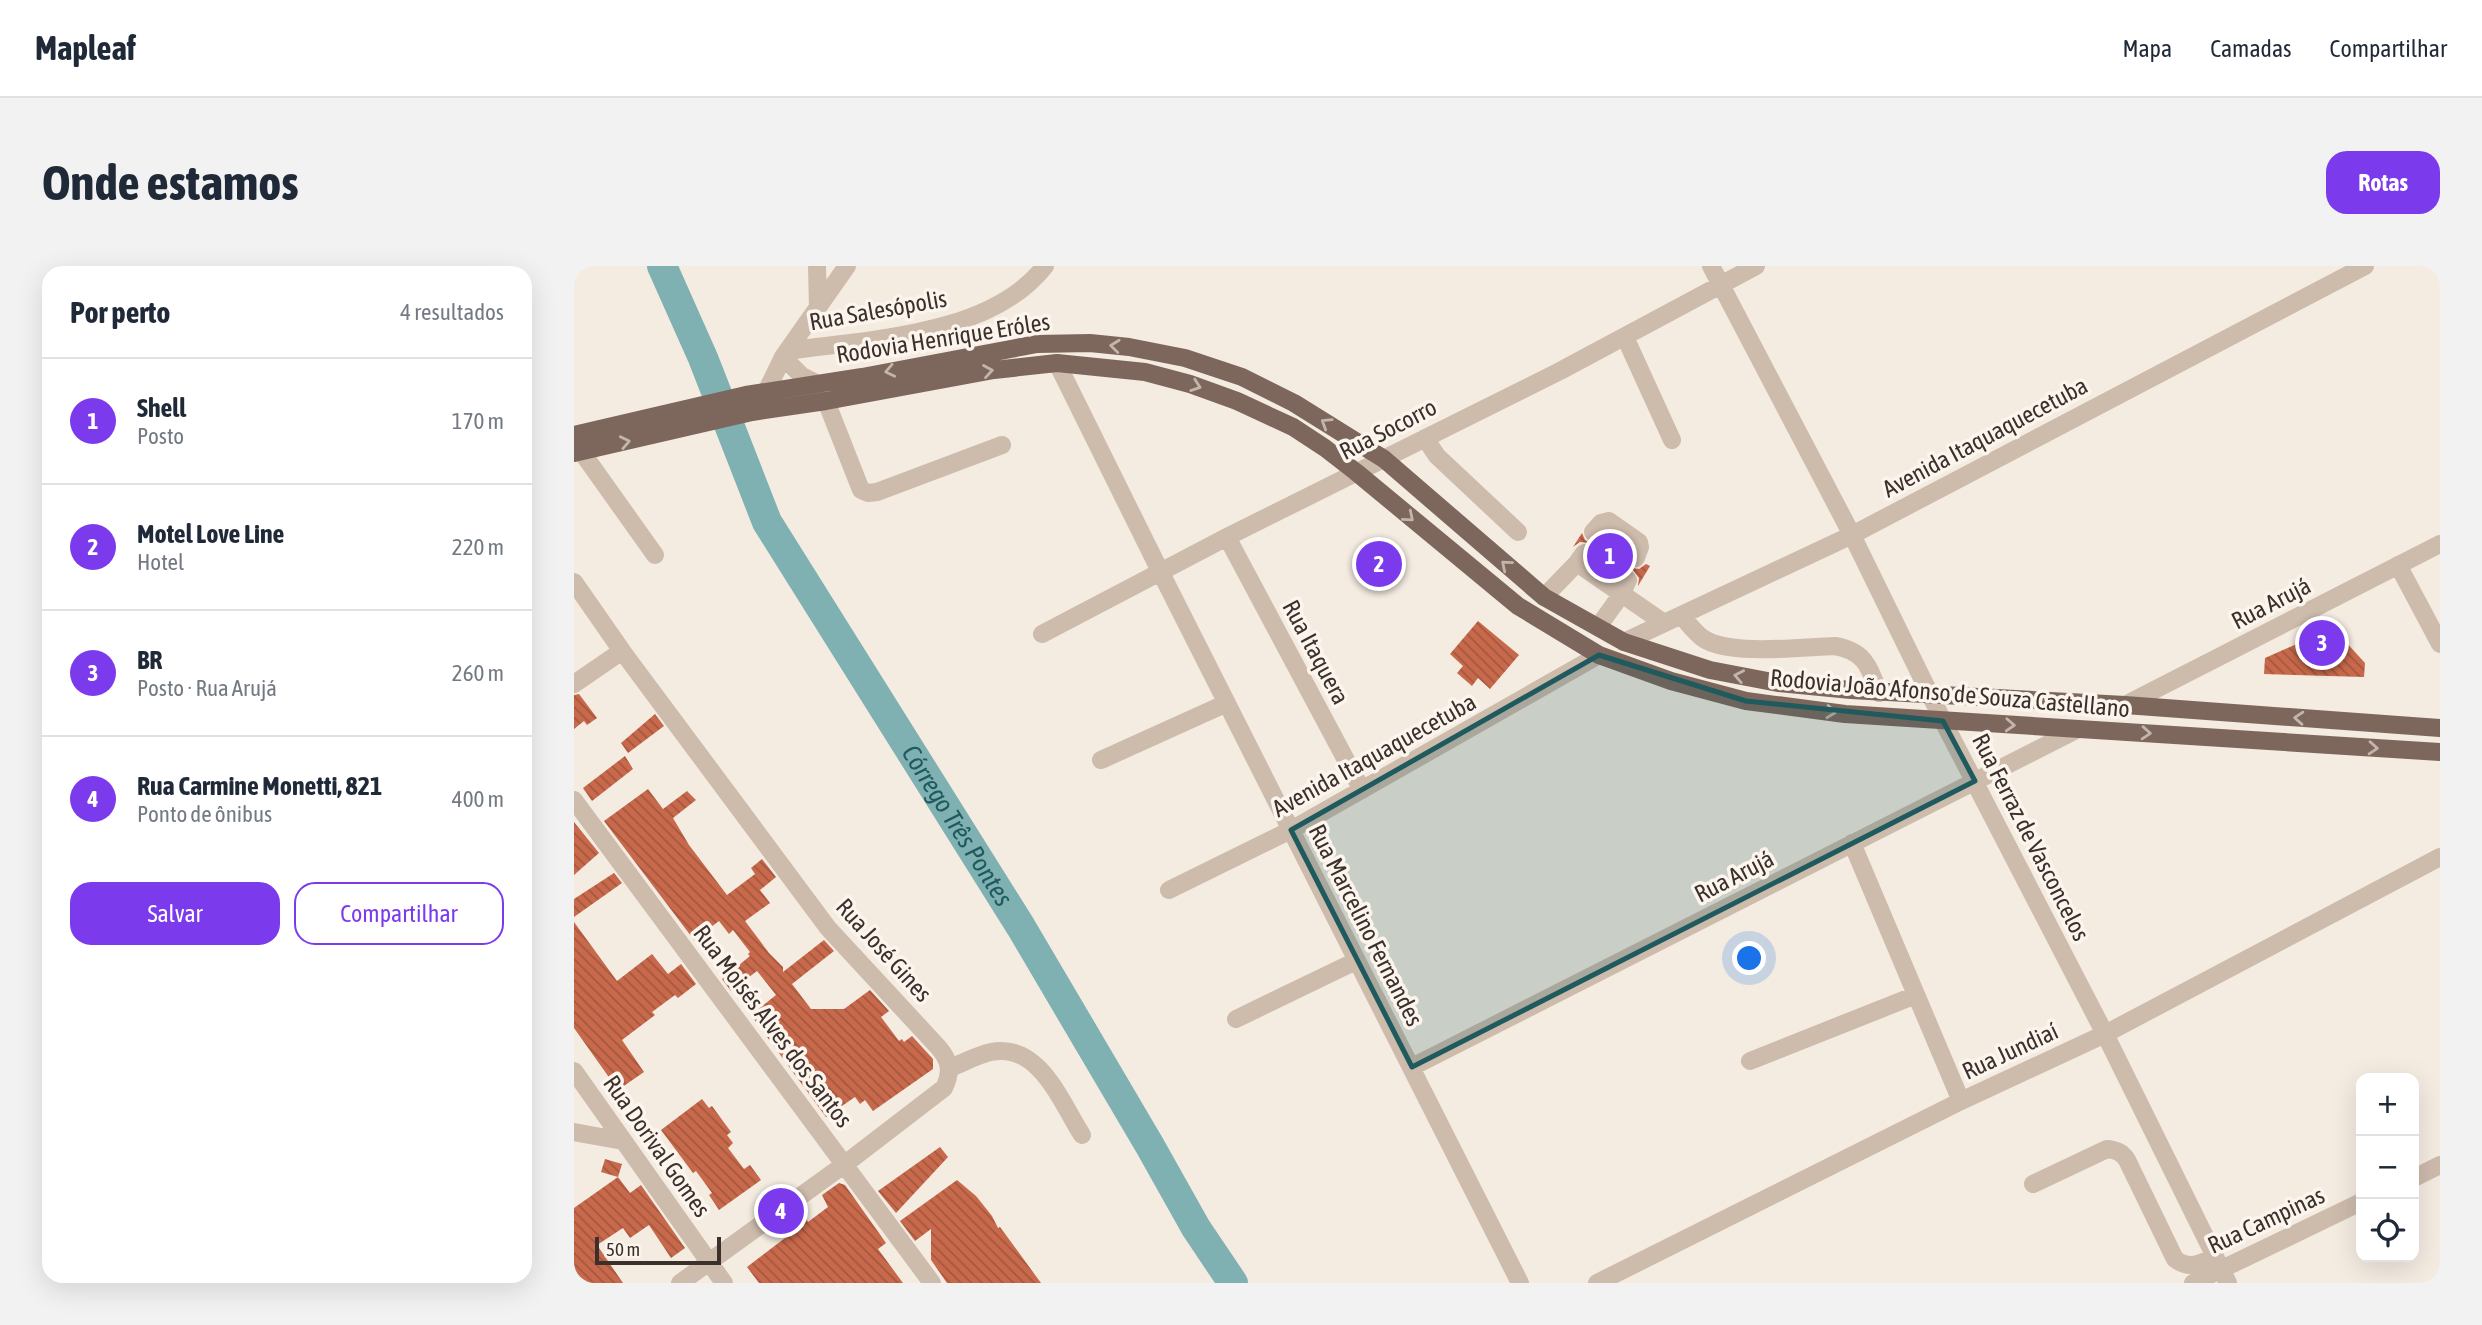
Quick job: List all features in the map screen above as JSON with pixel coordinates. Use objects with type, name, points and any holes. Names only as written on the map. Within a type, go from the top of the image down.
[{"type":"main road","name":"Rodovia Henrique Eróles","points":[[749,404],[766,392],[816,383],[1037,344],[1090,343],[1129,347],[1185,358],[1242,377],[1294,403],[1384,459]]},
{"type":"main road","name":"Rodovia Henrique Eróles","points":[[576,447],[698,425],[708,410],[749,404],[826,401],[993,370],[1057,363],[1145,372],[1226,397],[1293,427],[1356,472]]},
{"type":"main road","points":[[576,447],[708,410]]},
{"type":"main road","name":"Rodovia João Afonso de Souza Castellano","points":[[1384,459],[1544,597],[1624,642],[1710,670],[1778,683],[1879,693],[2125,705],[2440,728]]},
{"type":"main road","name":"Rodovia João Afonso de Souza Castellano","points":[[1356,472],[1518,606],[1599,655],[1671,681],[1746,701],[1845,714],[2440,752]]},
{"type":"street","points":[[817,266],[818,307]]},
{"type":"street","points":[[766,392],[785,354],[847,266]]},
{"type":"street","name":"Rua Salesópolis","points":[[785,354],[920,332],[964,319],[998,305],[1020,292],[1045,266]]},
{"type":"street","name":"Rua Ferraz de Vasconcelos","points":[[1711,266],[1852,535],[1943,721],[2105,1034],[2221,1269]]},
{"type":"street","name":"Rua Socorro","points":[[1042,635],[1227,537],[1625,337],[1756,266]]},
{"type":"street","name":"Avenida Itaquaquecetuba","points":[[1624,642],[1852,535],[2365,266]]},
{"type":"street","points":[[1625,337],[1672,440]]},
{"type":"street","points":[[785,354],[802,376],[816,383]]},
{"type":"street","name":"Rua Marcelino Fernandes","points":[[1057,363],[1520,1283]]},
{"type":"street","points":[[826,401],[861,490],[868,493],[1002,445]]},
{"type":"street","points":[[1425,438],[1437,456],[1518,532]]},
{"type":"street","points":[[576,447],[655,555]]},
{"type":"street","points":[[1593,532],[1601,523],[1609,521],[1639,542],[1636,558]]},
{"type":"street","name":"Rua Itaquera","points":[[1227,537],[1362,790]]},
{"type":"street","name":"Rua Arujá","points":[[2125,705],[2440,544]]},
{"type":"street","points":[[1544,597],[1580,558],[1624,587],[1664,623]]},
{"type":"street","points":[[2398,565],[2440,644]]},
{"type":"street","name":"Rua José Gines","points":[[574,582],[622,651],[828,928],[946,1056],[950,1068]]},
{"type":"street","points":[[1598,627],[1624,587]]},
{"type":"street","points":[[1681,615],[1703,639],[1722,646],[1741,649],[1835,646],[1850,649],[1868,665],[1879,693]]},
{"type":"street","points":[[574,684],[622,651]]},
{"type":"street","name":"Avenida Itaquaquecetuba","points":[[1169,890],[1291,830],[1599,655]]},
{"type":"street","points":[[1101,760],[1227,703]]},
{"type":"street","name":"Rua Arujá","points":[[1412,1068],[2078,729]]},
{"type":"street","name":"Rua Moisés Alves dos Santos","points":[[574,800],[932,1283]]},
{"type":"street","points":[[1852,843],[1961,1101]]},
{"type":"street","name":"Rua Jundiaí","points":[[1597,1283],[1961,1101],[2105,1034],[2440,857]]},
{"type":"street","points":[[1236,1018],[1356,961]]},
{"type":"street","points":[[1750,1060],[1916,995]]},
{"type":"street","points":[[680,1283],[845,1164],[944,1088],[950,1068],[989,1052],[1013,1052],[1026,1057],[1040,1068],[1082,1135]]},
{"type":"street","name":"Rua Dorival Gomes","points":[[574,1071],[724,1283]]},
{"type":"street","points":[[574,1132],[623,1141]]},
{"type":"street","points":[[2033,1184],[2107,1149],[2115,1150],[2127,1160],[2175,1259],[2183,1265],[2221,1269]]},
{"type":"street","points":[[2419,1176],[2440,1165]]},
{"type":"street","name":"Rua Campinas","points":[[2193,1283],[2356,1204]]},
{"type":"highlighted area","points":[[1599,655],[1746,701],[1943,721],[1975,781],[1412,1067],[1291,830]]},
{"type":"building","points":[[1582,533],[1590,543],[1580,542],[1573,547]]},
{"type":"building","points":[[1603,538],[1626,552],[1625,561],[1632,568],[1639,569],[1646,564],[1650,566],[1638,586],[1639,578],[1633,570],[1626,569],[1618,574],[1593,559],[1595,549],[1590,543]]},
{"type":"building","points":[[1478,621],[1519,655],[1490,689],[1478,678],[1472,686],[1457,673],[1463,666],[1450,654]]},
{"type":"building","points":[[2333,628],[2365,663],[2364,677],[2264,674],[2265,658]]},
{"type":"building","points":[[579,694],[597,718],[587,725],[584,721],[574,729],[574,695]]},
{"type":"building","points":[[655,714],[664,726],[628,753],[621,743]]},
{"type":"building","points":[[625,756],[633,769],[592,801],[583,788]]},
{"type":"building","points":[[648,789],[663,809],[687,791],[696,800],[673,818],[689,845],[727,895],[755,874],[751,868],[762,859],[776,877],[760,890],[770,903],[745,921],[783,967],[783,972],[824,940],[834,951],[792,984],[811,1009],[844,1009],[870,990],[889,1011],[881,1017],[899,1041],[902,1039],[904,1042],[912,1036],[933,1059],[933,1069],[873,1111],[865,1100],[860,1104],[855,1097],[826,1117],[751,1015],[776,995],[757,971],[731,991],[722,979],[750,956],[750,952],[733,930],[729,934],[719,921],[694,940],[604,821]]},
{"type":"building","points":[[574,822],[599,853],[574,875]]},
{"type":"building","points":[[614,873],[622,883],[574,917],[574,899]]},
{"type":"building","points":[[574,922],[617,981],[652,954],[668,974],[681,964],[696,984],[678,998],[675,995],[652,1012],[655,1015],[622,1040],[644,1072],[618,1090],[574,1028]]},
{"type":"building","points":[[702,1099],[709,1108],[712,1106],[731,1132],[727,1135],[733,1143],[728,1148],[744,1169],[750,1165],[761,1180],[719,1210],[709,1195],[712,1193],[696,1171],[693,1173],[661,1130]]},
{"type":"building","points":[[940,1147],[948,1157],[896,1213],[878,1191]]},
{"type":"building","points":[[605,1159],[622,1164],[618,1177],[601,1172]]},
{"type":"building","points":[[618,1177],[630,1193],[641,1185],[685,1248],[671,1258],[649,1225],[630,1238],[623,1228],[597,1245],[623,1283],[574,1283],[574,1208]]},
{"type":"building","points":[[957,1180],[976,1196],[1041,1283],[947,1283],[931,1260],[931,1229],[915,1241],[900,1221]]},
{"type":"building","points":[[839,1183],[845,1185],[886,1243],[878,1249],[903,1283],[759,1283],[747,1267],[789,1235],[781,1224],[801,1210],[808,1222],[828,1207],[822,1195]]},
{"type":"waterway","name":"Córrego Três Pontes","points":[[662,266],[703,358],[767,522],[1021,927],[1196,1228],[1233,1283]]},
{"type":"place","name":"Shell","points":[[1610,556]]},
{"type":"place","name":"Motel Love Line","points":[[1379,564]]},
{"type":"place","name":"BR","points":[[2322,643]]},
{"type":"place","name":"Rua Carmine Monetti, 821","points":[[781,1211]]}]
